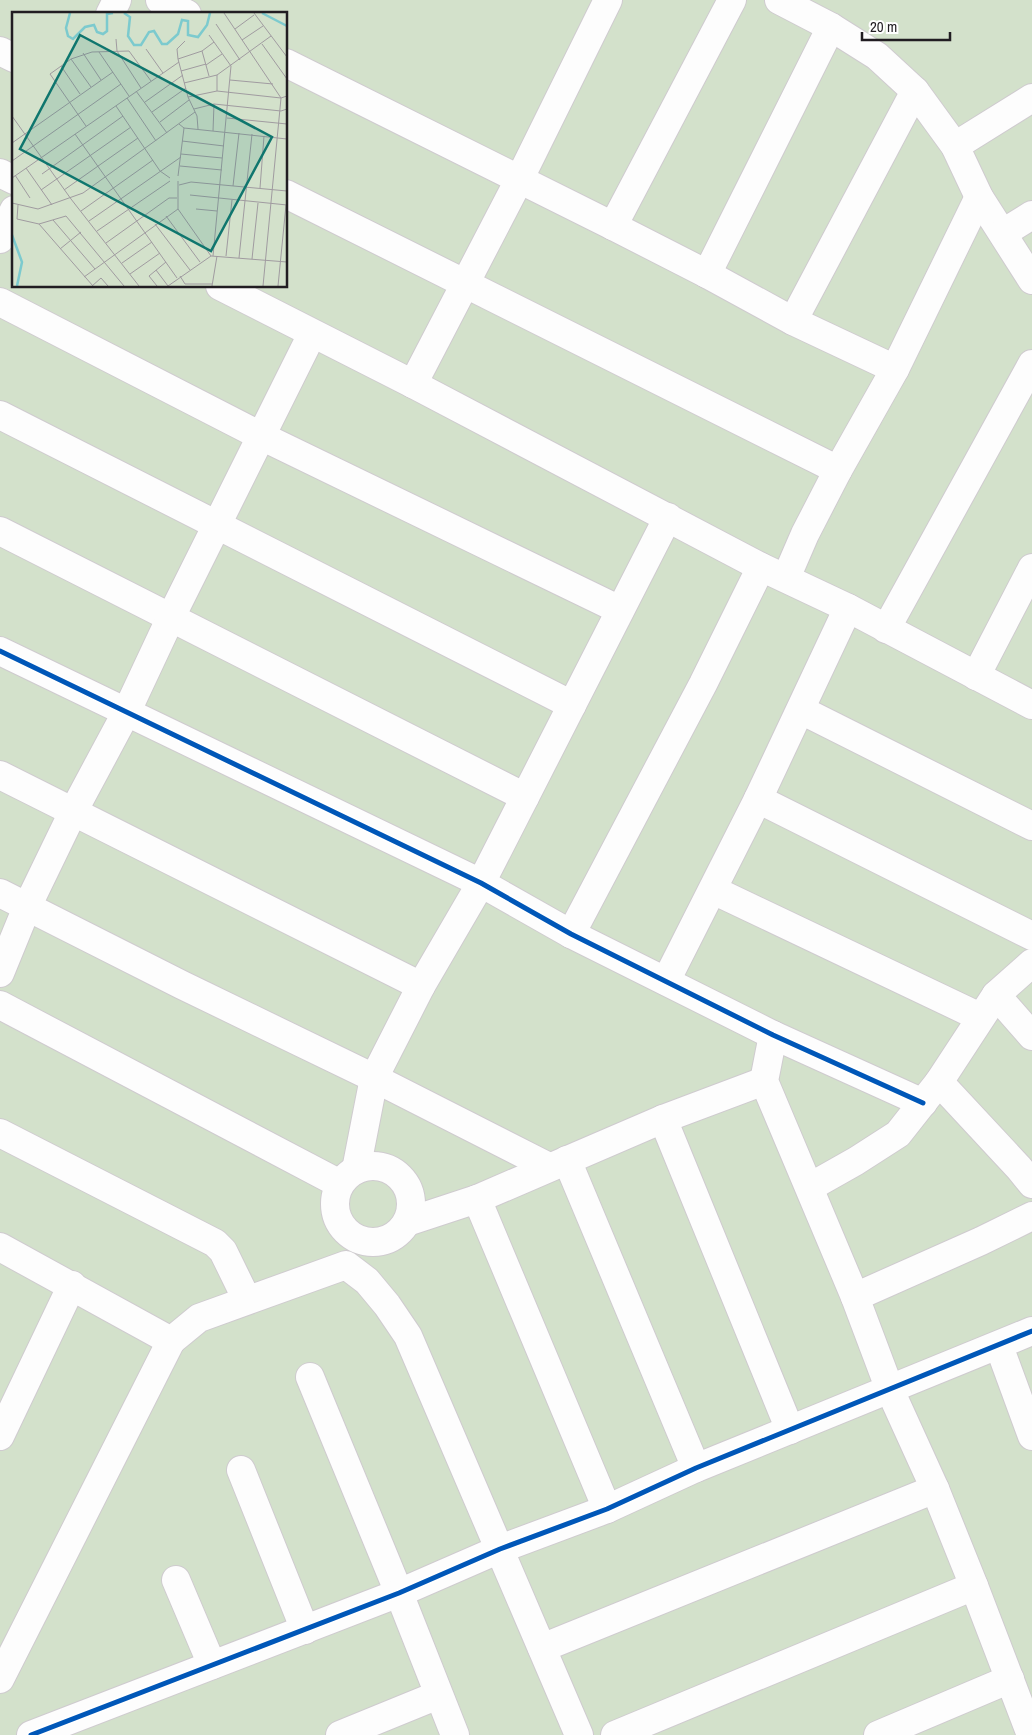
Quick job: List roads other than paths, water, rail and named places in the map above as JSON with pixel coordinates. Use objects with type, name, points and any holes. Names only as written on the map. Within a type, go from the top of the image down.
[{"type":"street","points":[[111,12],[117,0]]},
{"type":"street","points":[[160,0],[183,12]]},
{"type":"street","points":[[413,384],[608,0]]},
{"type":"street","points":[[612,226],[732,0]]},
{"type":"street","points":[[779,0],[831,27],[877,56],[915,90],[955,146],[979,197],[1032,280]]},
{"type":"street","points":[[707,274],[831,27]]},
{"type":"street","points":[[0,51],[12,57]]},
{"type":"street","points":[[288,64],[707,274],[793,321],[895,369]]},
{"type":"street","points":[[793,321],[915,90]]},
{"type":"street","points":[[955,146],[1032,98]]},
{"type":"street","points":[[0,173],[12,179]]},
{"type":"street","points":[[288,195],[838,470]]},
{"type":"street","points":[[786,578],[805,534],[838,470],[895,369],[979,197]]},
{"type":"street","points":[[0,239],[12,214]]},
{"type":"street","points":[[1003,233],[1032,215]]},
{"type":"street","points":[[224,288],[413,384],[761,566],[848,608],[1032,705]]},
{"type":"street","points":[[0,302],[261,436],[620,610]]},
{"type":"street","points":[[0,973],[28,907],[73,812],[126,713],[171,617],[312,334]]},
{"type":"street","points":[[886,629],[1032,364]]},
{"type":"street","points":[[0,415],[572,705]]},
{"type":"street","points":[[348,1177],[369,1166],[383,1167],[395,1173],[404,1183],[410,1195],[411,1209],[407,1222],[400,1232],[390,1239],[378,1242],[366,1242],[355,1238],[345,1230],[338,1220],[335,1208],[336,1196],[348,1177],[374,1078],[421,986],[481,883],[668,517]]},
{"type":"street","points":[[0,531],[525,797]]},
{"type":"street","points":[[571,934],[703,684],[761,566]]},
{"type":"street","points":[[976,676],[1032,568]]},
{"type":"street","points":[[666,981],[758,799],[848,608]]},
{"type":"street","points":[[0,651],[481,883],[571,934],[773,1035],[922,1103]]},
{"type":"street","points":[[801,710],[1032,826]]},
{"type":"street","points":[[0,775],[421,986]]},
{"type":"street","points":[[758,799],[1032,936]]},
{"type":"street","points":[[713,890],[988,1006],[1032,1036]]},
{"type":"street","points":[[0,893],[374,1078],[558,1163],[696,1468]]},
{"type":"street","points":[[810,1187],[898,1134],[939,1082],[988,1006],[1032,963]]},
{"type":"street","points":[[0,1005],[348,1177]]},
{"type":"street","points":[[773,1035],[764,1081],[855,1297],[890,1390],[935,1490],[1031,1735]]},
{"type":"street","points":[[407,1222],[478,1199],[558,1163],[764,1081]]},
{"type":"street","points":[[939,1082],[1032,1184]]},
{"type":"street","points":[[663,1120],[790,1430]]},
{"type":"street","points":[[0,1133],[215,1243],[223,1251],[247,1300]]},
{"type":"street","points":[[478,1199],[607,1509]]},
{"type":"street","points":[[855,1297],[981,1241],[1032,1216]]},
{"type":"street","points":[[0,1679],[172,1341],[199,1318],[346,1265],[366,1242]]},
{"type":"street","points":[[0,1247],[172,1341]]},
{"type":"street","points":[[346,1265],[367,1281],[387,1305],[408,1336],[579,1735]]},
{"type":"street","points":[[0,1436],[72,1285]]},
{"type":"street","points":[[31,1735],[400,1593],[500,1549],[607,1509],[696,1468],[1032,1331]]},
{"type":"street","points":[[999,1346],[1032,1436]]},
{"type":"street","points":[[310,1377],[400,1593],[455,1735]]},
{"type":"street","points":[[241,1470],[305,1630]]},
{"type":"street","points":[[542,1648],[935,1490]]},
{"type":"street","points":[[176,1580],[212,1665]]},
{"type":"street","points":[[614,1735],[974,1586]]},
{"type":"street","points":[[878,1735],[1010,1679]]},
{"type":"street","points":[[340,1735],[438,1695]]}]
